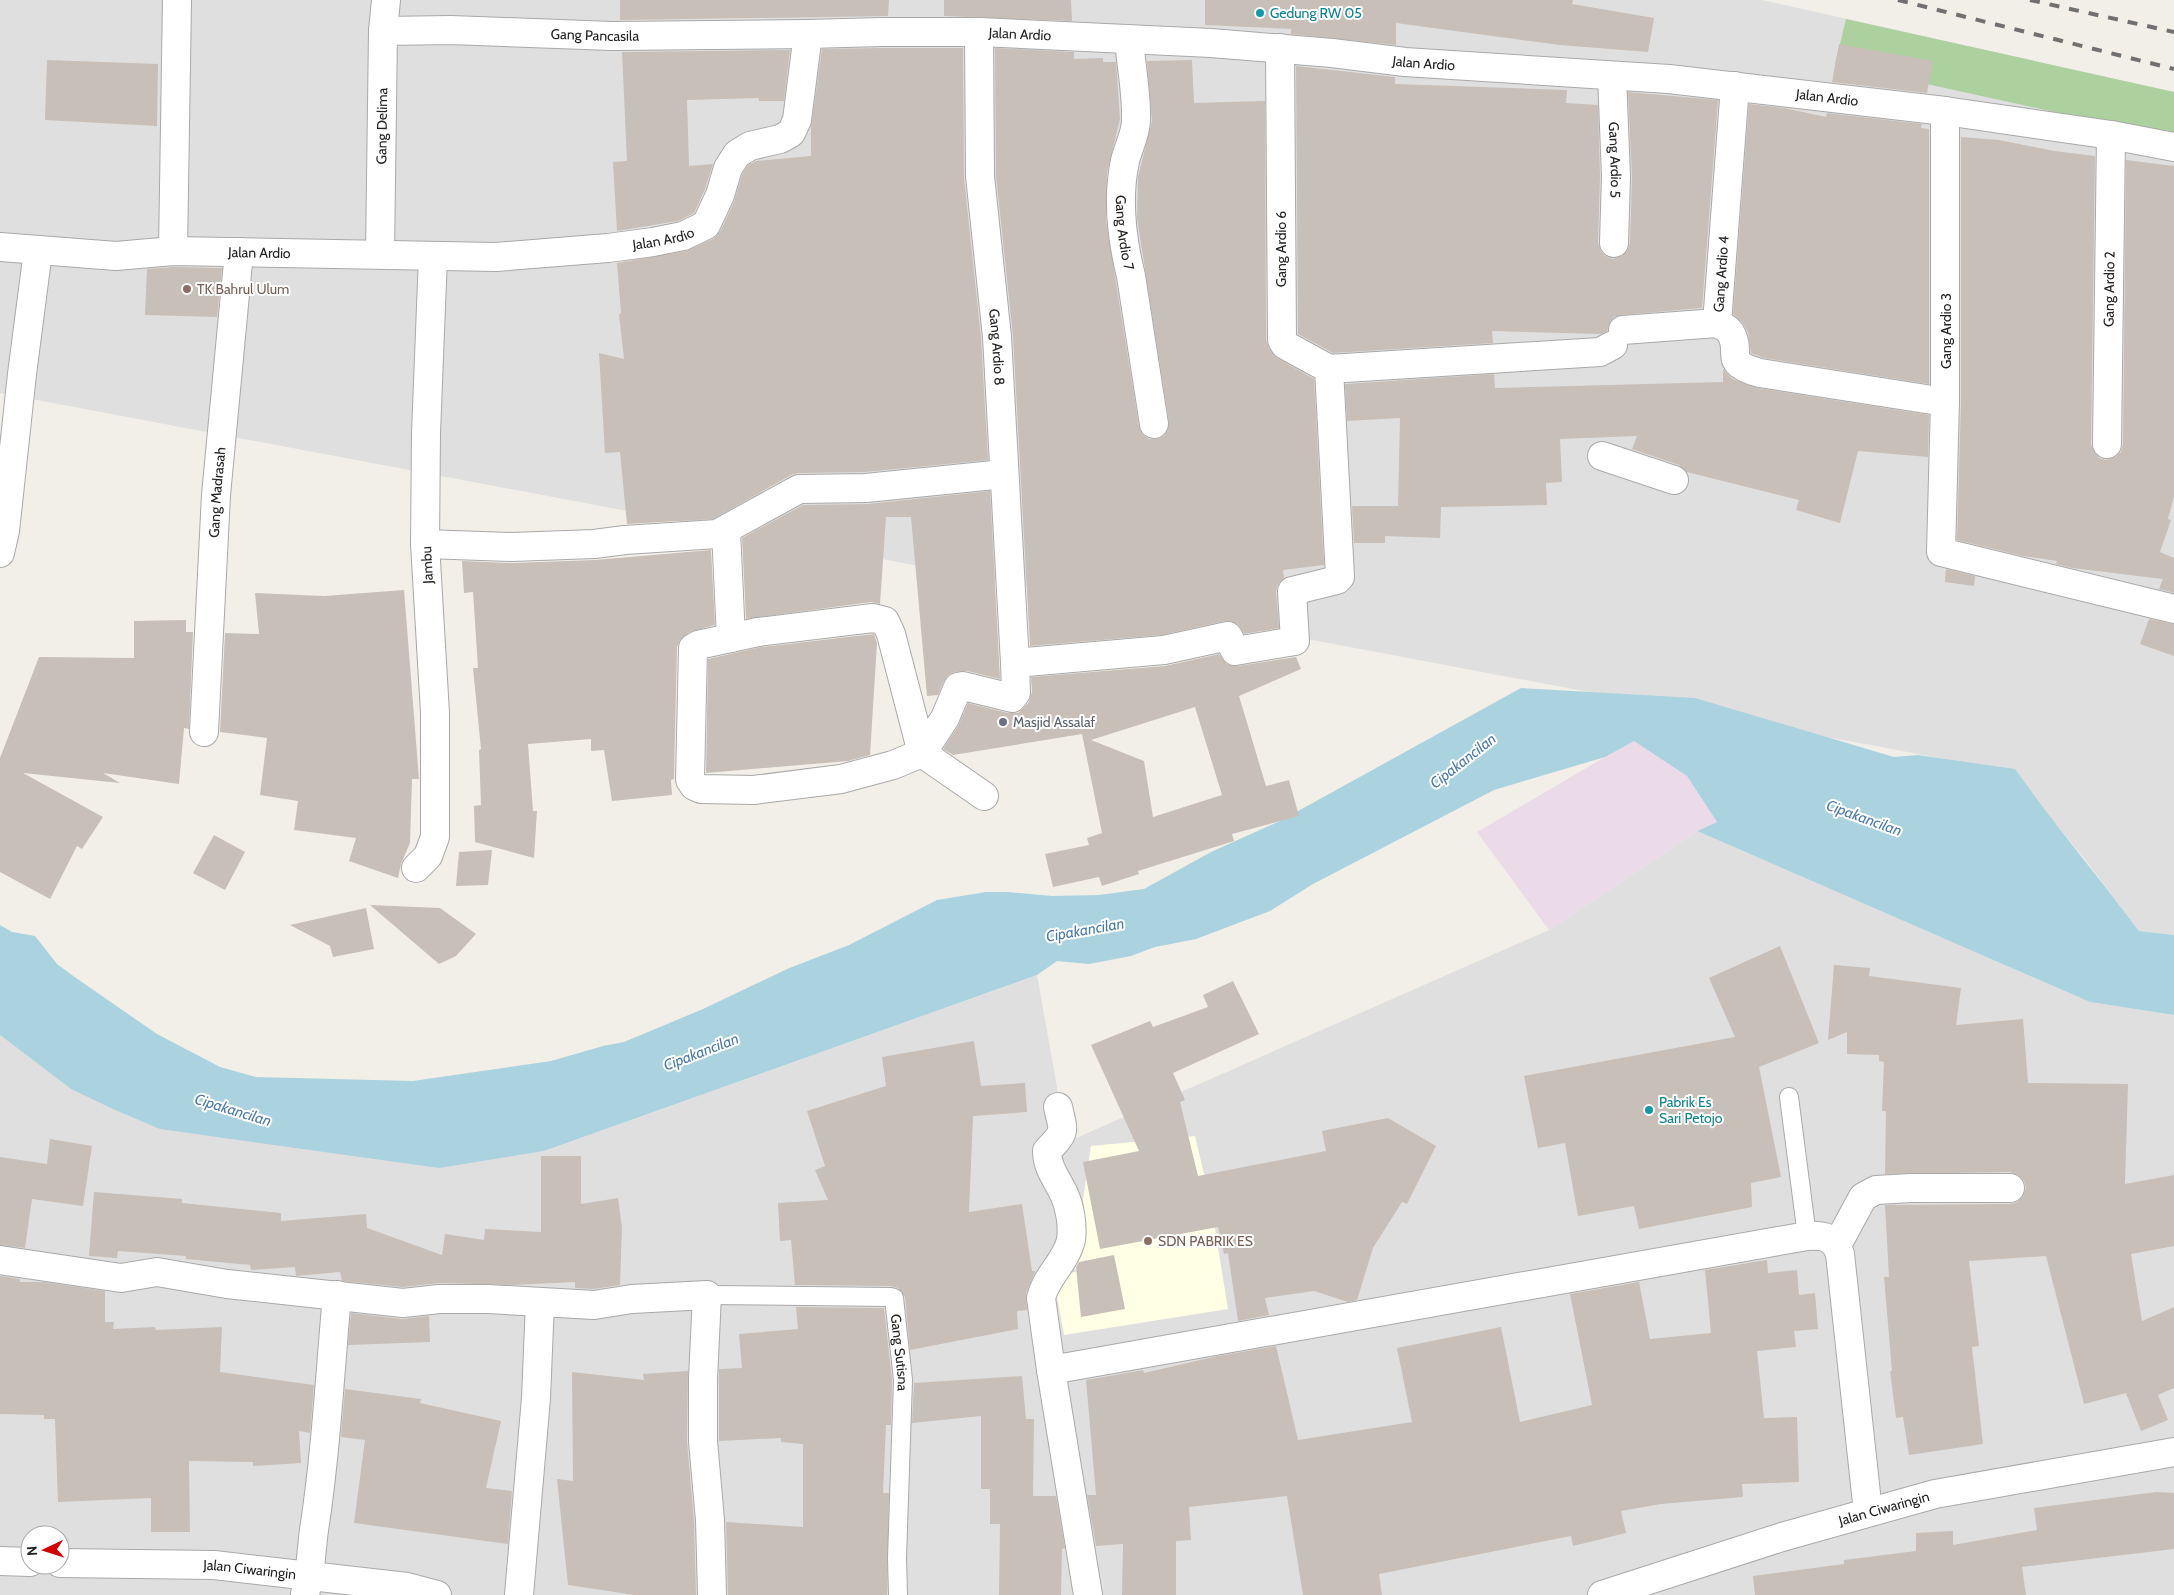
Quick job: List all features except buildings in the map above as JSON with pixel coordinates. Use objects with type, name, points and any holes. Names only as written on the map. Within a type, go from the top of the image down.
[{"type":"street","points":[[173,251],[177,0]]},
{"type":"street","name":"Gang Delima","points":[[380,254],[383,31],[386,0]]},
{"type":"street","name":"Gang Pancasila","points":[[383,31],[451,30],[612,36],[808,34]]},
{"type":"street","name":"Jalan Ardio","points":[[0,247],[116,256],[173,251],[496,257],[608,248],[683,236],[706,225],[720,195],[728,168],[737,154],[750,146],[780,139],[791,133],[797,120],[808,34],[979,32],[1280,48],[1405,62],[1735,86],[1945,111],[2111,135],[2174,147]]},
{"type":"street","name":"Gang Ardio 8","points":[[922,753],[945,718],[958,687],[963,686],[1012,698],[1016,693],[997,337],[980,176],[979,32]]},
{"type":"street","name":"Gang Ardio 7","points":[[1129,40],[1136,122],[1125,161],[1121,187],[1122,212],[1126,254],[1154,424]]},
{"type":"street","name":"Gang Ardio 6","points":[[1280,48],[1282,340],[1285,345],[1329,369]]},
{"type":"street","name":"Gang Ardio 5","points":[[1612,76],[1616,176],[1614,243]]},
{"type":"street","name":"Gang Ardio 4","points":[[1735,86],[1717,322],[1729,330],[1736,360],[1745,369],[1945,402]]},
{"type":"street","name":"Gang Ardio 3","points":[[1945,111],[1945,402],[1941,552],[2174,609]]},
{"type":"street","name":"Gang Ardio 2","points":[[2107,444],[2111,135]]},
{"type":"street","points":[[0,553],[5,531],[38,250]]},
{"type":"street","name":"Gang Madrasah","points":[[204,732],[216,495],[240,252]]},
{"type":"street","name":"Jambu","points":[[416,868],[428,856],[435,837],[434,713],[425,544],[426,432],[434,256]]},
{"type":"street","points":[[1015,663],[1164,650],[1228,636],[1235,650],[1294,641],[1292,591],[1340,579],[1329,369],[1600,352],[1618,338],[1717,322]]},
{"type":"street","points":[[1602,456],[1674,480]]},
{"type":"street","points":[[425,544],[512,547],[594,544],[717,534],[726,531],[799,489],[866,488],[1004,474]]},
{"type":"street","points":[[726,531],[731,638]]},
{"type":"street","points":[[922,753],[884,768],[842,779],[754,790],[702,789],[694,786],[690,780],[691,653],[693,648],[698,645],[758,632],[873,618],[885,621],[922,753],[984,796]]},
{"type":"street","points":[[1058,1106],[1063,1126],[1062,1136],[1047,1151],[1047,1160],[1064,1195],[1072,1222],[1071,1241],[1043,1290],[1041,1298],[1088,1595]]},
{"type":"street","points":[[1836,1245],[1863,1197],[1869,1192],[1912,1188],[2010,1188]]},
{"type":"street","points":[[1051,1370],[1822,1235],[1831,1239],[1840,1254],[1868,1512]]},
{"type":"street","points":[[0,1260],[121,1278],[156,1272],[227,1284],[403,1304],[438,1298],[594,1305],[632,1299],[707,1295],[703,1379],[703,1441],[710,1520],[712,1595]]},
{"type":"street","points":[[307,1586],[337,1295]]},
{"type":"street","points":[[519,1595],[536,1398],[540,1302]]},
{"type":"street","name":"Jalan Ciwaringin","points":[[1602,1595],[1632,1590],[1782,1536],[1935,1494],[2174,1452]]},
{"type":"street","points":[[0,1561],[20,1562]]},
{"type":"street","name":"Jalan Ciwaringin","points":[[70,1563],[214,1565],[307,1586],[407,1591],[437,1595]]},
{"type":"lane","points":[[1789,1097],[1808,1236]]},
{"type":"lane","name":"Gang Sutisna","points":[[707,1295],[891,1296],[894,1298],[903,1380],[896,1558],[898,1595]]},
{"type":"shaded area","points":[[0,0],[1762,0],[2174,92],[2174,935],[2139,931],[2084,858],[2044,810],[1950,760],[0,393]]},
{"type":"shaded area","points":[[1634,740],[1687,776],[1717,822],[1697,831],[1549,930],[1477,832]]},
{"type":"shaded area","points":[[1697,831],[2090,1002],[2174,1015],[2174,1595],[0,1595],[0,1035],[71,1089],[544,1151],[1037,975],[1057,1087],[1058,1107],[1049,1150],[1549,930]]},
{"type":"shaded area","name":"SDN PABRIK ES","points":[[1195,1136],[1211,1204],[1228,1309],[1064,1335],[1053,1275],[1076,1272],[1072,1249],[1086,1232],[1083,1200],[1091,1146]]},
{"type":"green space","points":[[1846,19],[2174,92],[2174,138],[1835,64]]},
{"type":"water","name":"Cipakancilan","points":[[1521,688],[1695,698],[1894,757],[1918,755],[2015,769],[2139,931],[2174,935],[2174,1015],[2090,1002],[1697,831],[1717,822],[1687,776],[1634,741],[1605,757],[1494,790],[1313,884],[1270,911],[1196,939],[1155,947],[1131,956],[1089,964],[1057,961],[1037,975],[544,1151],[439,1168],[160,1129],[71,1089],[0,1035],[0,925],[12,932],[35,936],[57,964],[157,1034],[220,1067],[256,1077],[413,1081],[551,1061],[624,1042],[703,1009],[787,969],[849,945],[937,900],[986,892],[1052,896],[1099,895],[1144,889],[1211,852],[1280,821]]},
{"type":"railway","points":[[1898,0],[2174,69]]},
{"type":"railway","points":[[2030,0],[2174,32]]},
{"type":"place","name":"Gedung RW 05","points":[[1260,13]]},
{"type":"place","name":"TK Bahrul Ulum","points":[[187,289]]},
{"type":"place","name":"Masjid Assalaf","points":[[1003,722]]},
{"type":"place","name":"Pabrik Es Sari Petojo","points":[[1649,1110]]},
{"type":"place","name":"SDN PABRIK ES","points":[[1148,1241]]}]
